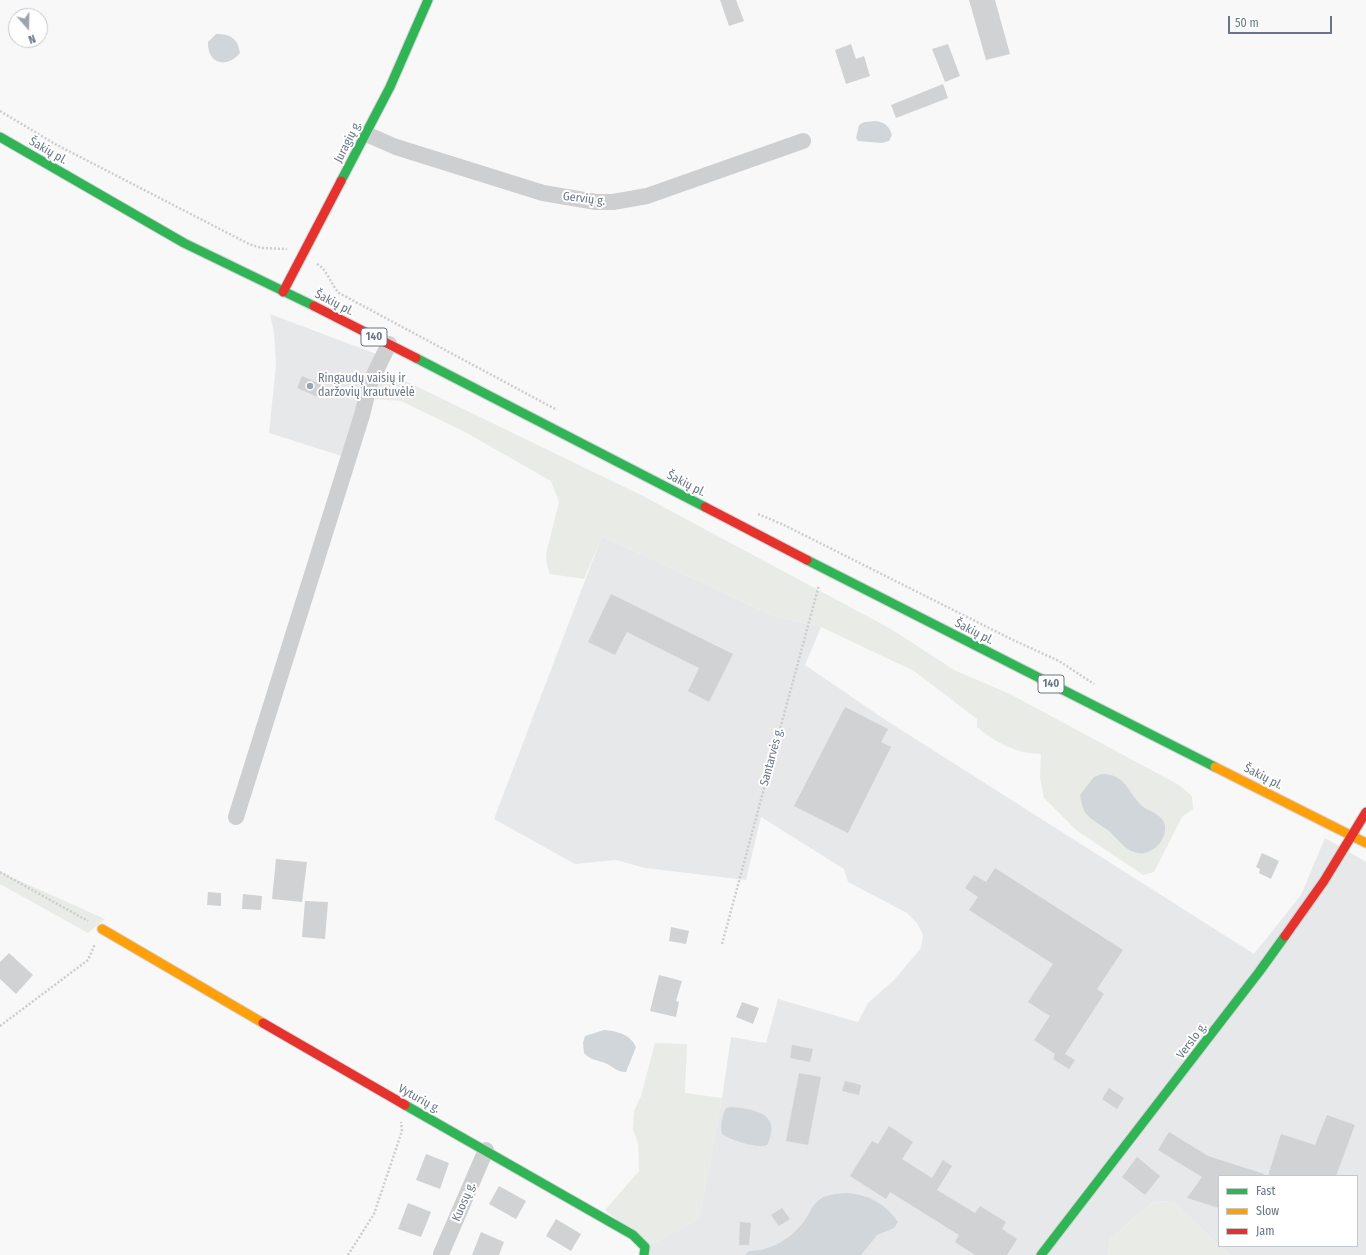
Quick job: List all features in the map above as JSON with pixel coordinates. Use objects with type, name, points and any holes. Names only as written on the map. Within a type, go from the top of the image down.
[{"type":"main road","name":"Juragių g.","points":[[283,292],[406,54],[428,0]]},
{"type":"main road","name":"Šakių pl.","points":[[0,137],[171,234],[283,292],[389,344],[826,570],[1366,843]]},
{"type":"main road","name":"Verslo g.","points":[[1041,1255],[1259,972],[1324,881],[1366,812]]},
{"type":"main road","name":"Vyturių g.","points":[[102,929],[171,971],[633,1235],[645,1247],[644,1255]]},
{"type":"street","name":"Gervių g.","points":[[366,134],[396,147],[543,193],[596,202],[613,202],[647,196],[803,141]]},
{"type":"street","points":[[236,817],[362,415],[370,383],[389,344]]},
{"type":"street","name":"Kuosų g.","points":[[441,1254],[486,1150]]},
{"type":"path","points":[[0,111],[55,144],[249,244],[261,248],[286,248],[321,266],[331,285],[339,294],[542,400],[561,412]]},
{"type":"path","points":[[757,513],[784,525],[1013,640],[1059,661],[1096,685]]},
{"type":"path","name":"Santarvės g.","points":[[722,944],[817,590],[826,570]]},
{"type":"path","points":[[0,872],[102,929],[88,960],[0,1026]]},
{"type":"path","points":[[348,1255],[374,1214],[402,1131],[400,1102]]},
{"type":"shaded area","points":[[216,34],[229,36],[235,40],[240,53],[235,58],[224,62],[219,62],[214,59],[211,55],[208,42]]},
{"type":"shaded area","points":[[876,121],[885,124],[890,129],[892,135],[889,141],[882,143],[858,141],[856,138],[859,125],[864,122]]},
{"type":"shaded area","points":[[270,314],[376,354],[342,456],[269,433],[276,365],[274,332]]},
{"type":"shaded area","points":[[393,375],[643,496],[891,629],[954,670],[1010,694],[1179,785],[1192,796],[1193,809],[1182,817],[1154,872],[1143,875],[1076,830],[1044,798],[1040,778],[1041,754],[1024,752],[991,738],[977,727],[977,719],[914,671],[821,627],[776,617],[602,536],[584,579],[550,574],[547,566],[546,554],[559,502],[551,481],[465,432],[401,401],[372,399],[381,377]]},
{"type":"shaded area","points":[[602,536],[776,617],[821,627],[805,665],[884,719],[1254,954],[1301,895],[1325,838],[1366,862],[1366,1255],[1230,1255],[1221,1247],[1358,1247],[1358,1175],[1218,1175],[1218,1244],[1172,1201],[1153,1202],[1110,1239],[1108,1255],[650,1255],[650,1245],[699,1219],[722,1098],[731,1037],[766,1043],[778,999],[858,1022],[868,1003],[894,980],[921,948],[923,935],[917,923],[907,913],[848,882],[844,869],[761,817],[746,880],[645,868],[616,860],[575,864],[494,819]]},
{"type":"shaded area","points":[[1102,774],[1110,775],[1121,780],[1142,806],[1158,815],[1164,822],[1165,833],[1155,848],[1144,853],[1133,852],[1109,831],[1087,815],[1082,806],[1080,795],[1094,777]]},
{"type":"shaded area","points":[[0,872],[105,919],[88,933],[0,884]]},
{"type":"shaded area","points":[[604,1030],[614,1031],[627,1036],[636,1047],[626,1072],[620,1071],[591,1058],[584,1053],[583,1043],[585,1036]]},
{"type":"shaded area","points":[[655,1043],[687,1044],[685,1093],[722,1098],[699,1219],[650,1245],[605,1210],[639,1171],[638,1143],[633,1130],[634,1111],[641,1096]]},
{"type":"shaded area","points":[[732,1107],[758,1112],[769,1120],[771,1135],[767,1145],[757,1146],[744,1143],[731,1139],[722,1134],[722,1118],[726,1108]]},
{"type":"shaded area","points":[[846,1193],[862,1195],[876,1201],[888,1210],[898,1222],[894,1228],[877,1235],[861,1255],[745,1255],[749,1251],[766,1249],[788,1238],[805,1220],[815,1204],[822,1198]]},
{"type":"shaded area","points":[[1172,1201],[1218,1244],[1218,1247],[1221,1247],[1230,1255],[1108,1255],[1110,1239],[1153,1202]]},
{"type":"building","points":[[720,0],[736,0],[744,21],[729,26]]},
{"type":"building","points":[[969,0],[995,0],[1010,54],[986,60]]},
{"type":"building","points":[[851,44],[856,59],[864,56],[870,76],[846,84],[835,50]]},
{"type":"building","points":[[948,44],[960,76],[945,82],[932,49]]},
{"type":"building","points":[[943,84],[948,98],[896,118],[891,105]]},
{"type":"building","name":"Ringaudų vaisių ir daržovių krautuvėlė","points":[[302,376],[323,385],[318,397],[297,388]]},
{"type":"building","points":[[611,594],[733,654],[709,702],[688,691],[699,668],[627,632],[615,655],[588,642]]},
{"type":"building","points":[[845,707],[888,729],[881,742],[891,747],[848,833],[794,806]]},
{"type":"building","points":[[1262,853],[1279,861],[1271,879],[1259,873],[1260,869],[1256,867]]},
{"type":"building","points":[[276,859],[307,862],[302,902],[272,899]]},
{"type":"building","points":[[995,868],[1123,950],[1097,989],[1104,994],[1065,1054],[1075,1060],[1069,1069],[1053,1059],[1055,1054],[1034,1040],[1050,1016],[1028,1002],[1053,964],[969,910],[978,897],[965,888],[974,875],[986,882]]},
{"type":"building","points":[[208,892],[221,893],[221,906],[207,905]]},
{"type":"building","points":[[243,894],[262,896],[261,910],[242,909]]},
{"type":"building","points":[[305,901],[328,902],[325,939],[302,937]]},
{"type":"building","points":[[671,927],[689,931],[686,944],[669,941]]},
{"type":"building","points":[[9,953],[33,975],[16,994],[0,979],[0,962]]},
{"type":"building","points":[[659,975],[682,981],[676,1001],[679,1002],[676,1017],[650,1011]]},
{"type":"building","points":[[742,1002],[759,1008],[753,1024],[736,1017]]},
{"type":"building","points":[[792,1045],[813,1049],[810,1062],[790,1058]]},
{"type":"building","points":[[799,1073],[821,1077],[808,1145],[786,1141]]},
{"type":"building","points":[[845,1081],[861,1085],[859,1095],[842,1091]]},
{"type":"building","points":[[1109,1088],[1124,1098],[1117,1109],[1102,1099]]},
{"type":"building","points":[[1327,1115],[1355,1125],[1336,1175],[1268,1175],[1281,1134],[1315,1145]]},
{"type":"building","points":[[889,1126],[913,1142],[902,1159],[932,1178],[943,1160],[952,1166],[937,1190],[975,1213],[980,1206],[1006,1222],[1002,1229],[1017,1239],[1007,1255],[975,1255],[955,1242],[959,1235],[890,1192],[886,1199],[850,1176],[872,1141],[878,1144]]},
{"type":"building","points":[[1169,1132],[1208,1156],[1264,1174],[1218,1175],[1218,1208],[1187,1198],[1202,1177],[1158,1150]]},
{"type":"building","points":[[426,1154],[449,1163],[440,1189],[416,1180]]},
{"type":"building","points":[[1137,1157],[1160,1176],[1145,1195],[1122,1177]]},
{"type":"building","points":[[499,1186],[526,1201],[516,1219],[489,1204]]},
{"type":"building","points":[[408,1203],[431,1212],[421,1237],[398,1229]]},
{"type":"building","points":[[782,1208],[790,1219],[779,1226],[771,1215]]},
{"type":"building","points":[[556,1219],[581,1234],[571,1251],[546,1236]]},
{"type":"building","points":[[740,1222],[751,1223],[749,1245],[739,1245]]},
{"type":"building","points":[[481,1232],[504,1242],[499,1255],[472,1255]]},
{"type":"traffic: fast","points":[[341,181],[390,87],[428,0]]},
{"type":"traffic: fast","points":[[0,137],[184,243],[314,306]]},
{"type":"traffic: fast","points":[[416,358],[705,507]]},
{"type":"traffic: fast","points":[[807,560],[1215,767]]},
{"type":"traffic: fast","points":[[1041,1255],[1259,972],[1285,936]]},
{"type":"traffic: fast","points":[[405,1105],[633,1235],[645,1247],[644,1255]]},
{"type":"traffic: slow","points":[[1215,767],[1366,843]]},
{"type":"traffic: slow","points":[[102,929],[263,1023]]},
{"type":"traffic: jam","points":[[283,292],[341,181]]},
{"type":"traffic: jam","points":[[314,306],[416,358]]},
{"type":"traffic: jam","points":[[705,507],[807,560]]},
{"type":"traffic: jam","points":[[1285,936],[1324,881],[1366,812]]},
{"type":"traffic: jam","points":[[263,1023],[405,1105]]},
{"type":"place","name":"Ringaudų vaisių ir daržovių krautuvėlė","points":[[310,386]]}]
